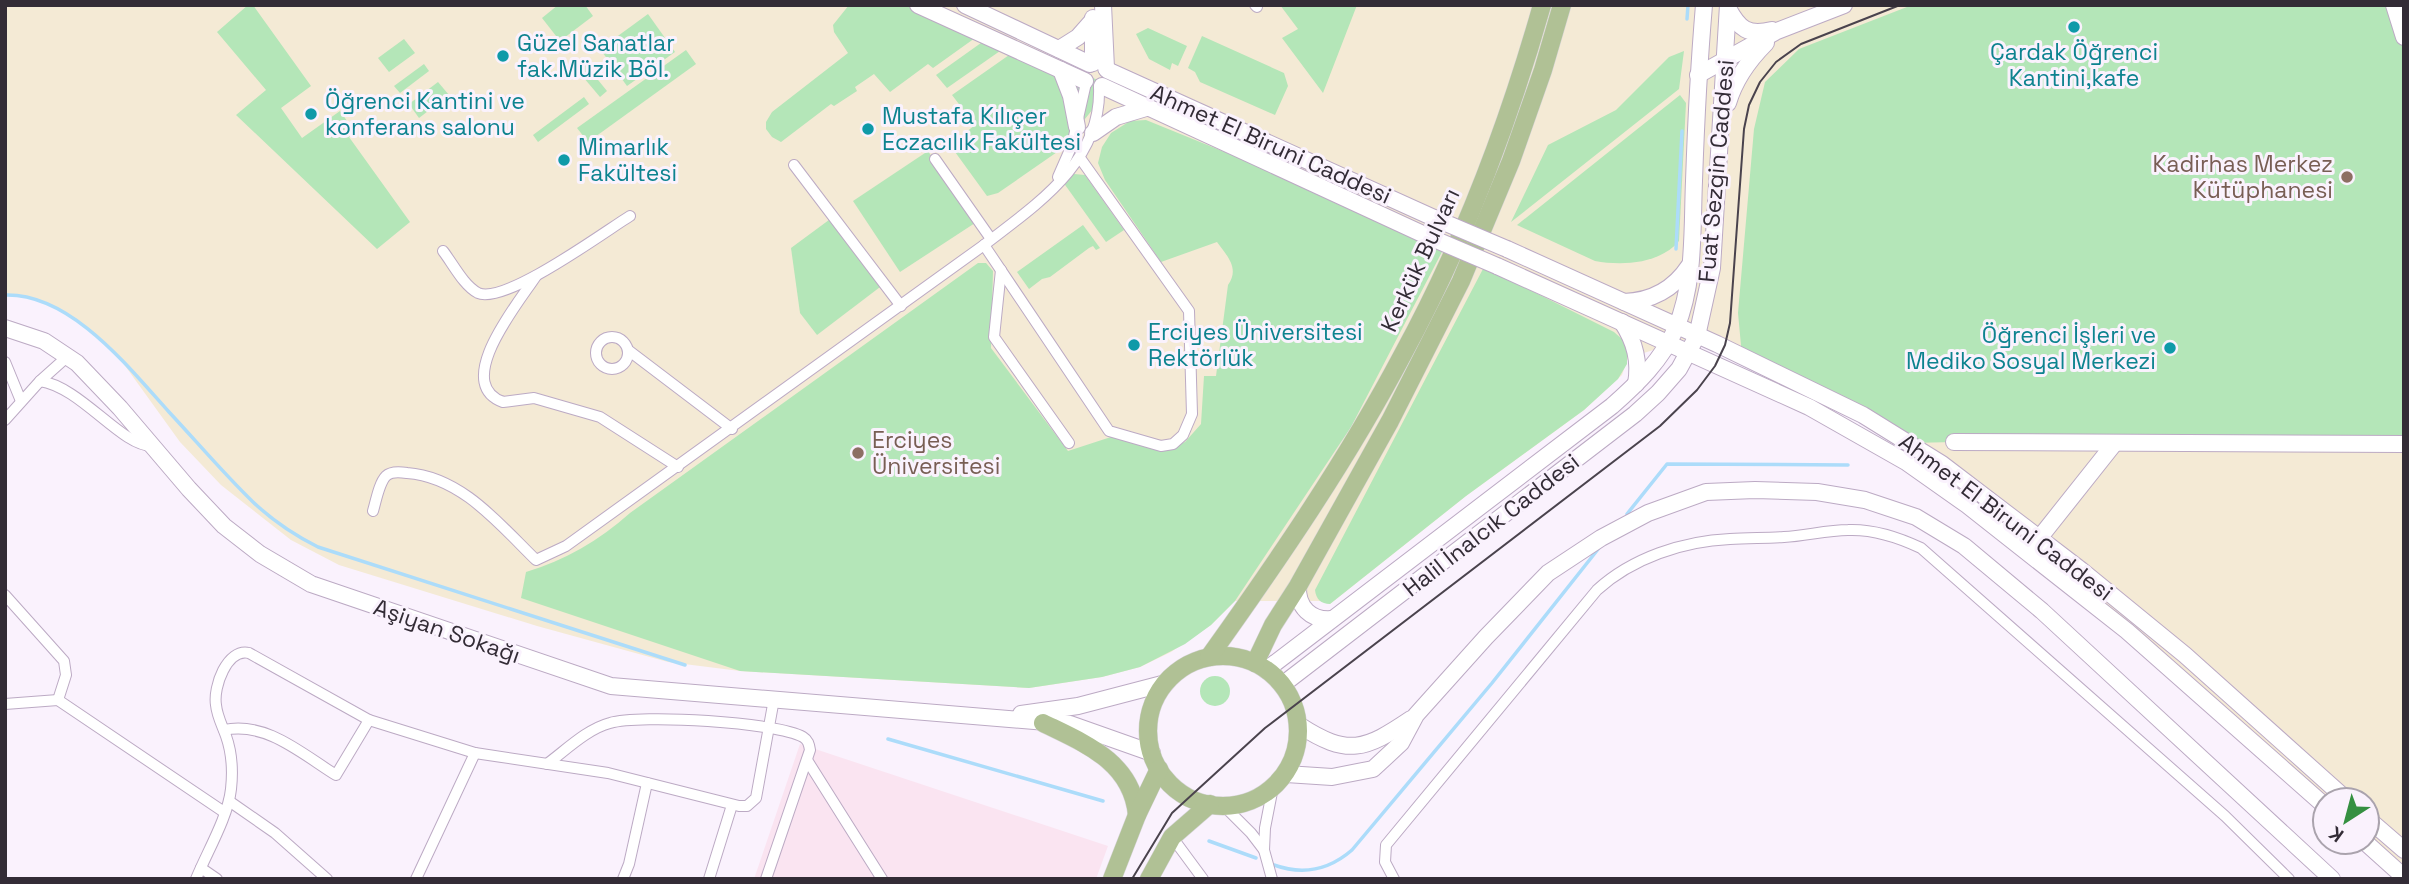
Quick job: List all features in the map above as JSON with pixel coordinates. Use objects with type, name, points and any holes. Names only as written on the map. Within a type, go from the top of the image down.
[{"type":"main road","name":"Kerkük Bulvarı","points":[[1209,657],[1326,486],[1405,352],[1481,187],[1516,90],[1542,5]]},
{"type":"main road","name":"Kerkük Bulvarı","points":[[1261,666],[1273,625],[1298,586],[1390,421],[1461,281],[1511,161],[1562,5]]},
{"type":"main road","points":[[1233,656],[1261,666],[1277,678],[1291,698],[1299,724],[1297,751],[1280,780],[1267,793],[1244,804],[1217,805],[1192,800],[1171,785],[1155,761],[1149,744],[1149,720],[1155,698],[1166,683],[1187,665],[1209,657],[1233,656]]},
{"type":"main road","points":[[1043,723],[1081,741],[1111,761],[1130,787],[1137,815]]},
{"type":"main road","points":[[1112,879],[1155,761]]},
{"type":"main road","points":[[1149,879],[1172,837],[1217,805]]},
{"type":"street","name":"Ahmet El Biruni Caddesi","points":[[918,5],[1060,70],[1096,75],[1507,249],[1677,326],[1885,428],[1942,464],[2039,537],[2185,656],[2331,786]]},
{"type":"street","name":"Ahmet El Biruni Caddesi","points":[[965,5],[1059,49],[1146,108],[1809,407],[1874,443],[1937,483],[2127,631],[2311,794]]},
{"type":"street","points":[[373,511],[388,474],[406,472],[428,477],[475,501],[536,560],[583,536],[988,242],[1046,195],[1080,158],[1096,75],[1103,5]]},
{"type":"street","name":"Fuat Sezgin Caddesi","points":[[1669,343],[1677,326],[1690,264],[1698,75],[1704,5]]},
{"type":"street","points":[[1698,75],[1777,31],[1844,5]]},
{"type":"street","points":[[2394,5],[2404,37]]},
{"type":"street","points":[[1728,7],[1735,22],[1744,29],[1758,33],[1798,23]]},
{"type":"street","name":"Fuat Sezgin Caddesi","points":[[1689,352],[1697,336],[1712,268],[1728,7]]},
{"type":"street","points":[[1059,49],[1078,37],[1093,12]]},
{"type":"street","points":[[1046,195],[1085,130],[1099,113],[1093,12]]},
{"type":"street","points":[[1722,122],[1732,88],[1744,66],[1765,43],[1798,23]]},
{"type":"street","points":[[1060,70],[1085,130]]},
{"type":"street","points":[[1085,130],[1146,108]]},
{"type":"street","points":[[935,159],[988,242],[1001,270],[1109,432],[1161,446],[1173,444],[1181,439],[1192,414],[1189,312],[1080,158]]},
{"type":"street","points":[[794,165],[901,306]]},
{"type":"street","points":[[443,251],[470,286],[484,295],[495,294],[536,276],[630,215]]},
{"type":"street","points":[[1623,302],[1642,300],[1660,293],[1677,281],[1690,264]]},
{"type":"street","points":[[1001,270],[994,337],[1069,443]]},
{"type":"street","points":[[536,276],[495,339],[486,358],[484,375],[489,391],[503,402],[534,398],[600,417],[678,467]]},
{"type":"street","points":[[1622,322],[1636,351],[1636,384]]},
{"type":"street","name":"Aşiyan Sokağı","points":[[5,328],[36,337],[68,356],[104,391],[224,526],[260,554],[312,584],[611,686],[1070,724],[1155,761]]},
{"type":"street","name":"Halil İnalcık Caddesi","points":[[1261,666],[1332,619],[1612,406],[1636,384],[1669,343]]},
{"type":"street","points":[[628,350],[732,429]]},
{"type":"street","name":"Halil İnalcık Caddesi","points":[[1282,685],[1635,414],[1669,382],[1689,352]]},
{"type":"street","points":[[5,420],[40,381],[68,356]]},
{"type":"street","points":[[5,362],[21,401]]},
{"type":"street","points":[[40,381],[63,388],[136,442],[152,446]]},
{"type":"street","points":[[1954,442],[2404,444]]},
{"type":"street","points":[[2027,553],[2114,444]]},
{"type":"street","points":[[1299,724],[1322,740],[1355,747],[1382,739],[1416,715],[1548,573],[1601,538],[1648,513],[1706,492],[1817,492],[1865,500],[1916,517],[1964,546],[2052,620],[2332,879]]},
{"type":"street","points":[[1394,879],[1385,862],[1386,845],[1597,590],[1614,576],[1656,555],[1699,542],[1796,536],[1847,529],[1907,541],[1921,548],[2225,816],[2289,879]]},
{"type":"street","points":[[1298,586],[1299,599],[1305,611],[1315,618],[1332,619]]},
{"type":"street","points":[[5,594],[64,661],[66,675],[58,699]]},
{"type":"street","points":[[217,879],[198,873],[229,801],[232,762],[216,706],[218,682],[234,656],[245,652],[369,720],[475,753],[608,774],[732,805],[747,806],[756,798],[774,699]]},
{"type":"street","name":"Aşiyan Sokağı","points":[[987,716],[1017,715],[1078,706],[1166,683]]},
{"type":"street","points":[[5,704],[58,699],[224,812]]},
{"type":"street","points":[[1272,879],[1264,850],[1265,828],[1280,780],[1332,777],[1373,769],[1401,743],[1416,715]]},
{"type":"street","points":[[224,730],[251,728],[268,733],[336,775],[369,720]]},
{"type":"street","points":[[547,764],[595,728],[620,720],[769,726],[805,738],[810,747],[807,760],[766,879]]},
{"type":"street","points":[[416,879],[475,753]]},
{"type":"street","points":[[807,760],[882,879]]},
{"type":"street","points":[[622,879],[629,864],[647,783]]},
{"type":"street","points":[[229,801],[275,833],[327,879]]},
{"type":"street","points":[[709,879],[732,805]]},
{"type":"street","points":[[1217,805],[1251,833],[1264,850]]},
{"type":"street","points":[[2381,830],[2404,850]]},
{"type":"street","points":[[1172,837],[1203,879]]},
{"type":"street","points":[[2381,856],[2404,877]]},
{"type":"shaded area","name":"Erciyes Üniversitesi","points":[[5,5],[2404,5],[2404,879],[2395,879],[2370,856],[2381,856],[2381,786],[2311,786],[2311,802],[2141,646],[1886,427],[1688,339],[1628,358],[1622,375],[1584,410],[1466,496],[1330,604],[1320,601],[1235,601],[1211,625],[1171,652],[1140,667],[1102,677],[1029,688],[740,671],[668,662],[537,626],[339,565],[291,540],[221,485],[180,442],[118,356],[91,331],[46,302],[24,296],[5,295]]},
{"type":"shaded area","points":[[800,744],[1108,846],[1096,879],[754,879]]},
{"type":"green space","points":[[248,5],[253,5],[311,86],[281,108],[302,138],[340,111],[355,132],[349,137],[410,222],[377,249],[236,115],[266,90],[217,32]]},
{"type":"green space","points":[[558,5],[585,5],[593,16],[560,41],[542,18]]},
{"type":"green space","points":[[849,5],[932,5],[982,33],[933,68],[928,64],[890,92],[874,74],[855,87],[857,91],[834,106],[831,104],[781,142],[772,137],[766,129],[766,122],[772,112],[848,53],[834,32],[833,25]]},
{"type":"green space","points":[[1280,5],[1357,5],[1323,93],[1282,38],[1298,29]]},
{"type":"green space","points":[[1912,5],[2404,5],[2404,444],[1997,441],[1911,443],[1742,356],[1738,313],[1754,129],[1765,82],[1799,49]]},
{"type":"green space","points":[[648,14],[675,52],[627,86],[600,49]]},
{"type":"green space","points":[[1148,28],[1187,46],[1178,66],[1172,63],[1170,70],[1149,59],[1136,34]]},
{"type":"green space","points":[[995,33],[1009,39],[1010,44],[947,88],[936,75]]},
{"type":"green space","points":[[1202,36],[1284,73],[1288,86],[1275,115],[1200,82],[1195,72],[1188,68]]},
{"type":"green space","points":[[404,39],[415,53],[389,72],[378,58]]},
{"type":"green space","points":[[1022,46],[1102,82],[1093,109],[1060,150],[998,193],[987,196],[950,145],[975,125],[952,95]]},
{"type":"green space","points":[[686,50],[696,64],[588,142],[577,128]]},
{"type":"green space","points":[[1684,51],[1679,89],[1511,222],[1548,145],[1616,110],[1669,57]]},
{"type":"green space","points":[[424,64],[429,71],[400,93],[394,86]]},
{"type":"green space","points":[[585,64],[607,91],[600,97],[578,71]]},
{"type":"green space","points":[[438,82],[449,95],[419,118],[409,104]]},
{"type":"green space","points":[[1680,95],[1686,103],[1679,241],[1671,249],[1640,262],[1595,261],[1517,225]]},
{"type":"green space","points":[[584,97],[589,104],[538,142],[533,135]]},
{"type":"green space","points":[[1146,120],[1340,199],[1444,248],[1351,427],[1235,601],[1211,625],[1185,644],[1140,667],[1102,677],[1029,688],[740,671],[521,598],[526,572],[554,562],[594,541],[978,263],[986,263],[993,271],[991,348],[1068,451],[1114,436],[1177,445],[1185,442],[1201,424],[1204,376],[1216,376],[1228,285],[1233,273],[1228,257],[1217,242],[1161,262],[1105,180],[1098,163],[1102,147],[1111,133],[1130,121]]},
{"type":"green space","points":[[928,151],[975,223],[900,272],[853,201]]},
{"type":"green space","points":[[1074,174],[1085,175],[1124,230],[1106,242],[1063,182]]},
{"type":"green space","points":[[833,217],[884,284],[817,335],[800,313],[791,248]]},
{"type":"green space","points":[[1083,225],[1100,248],[1089,248],[1029,289],[1017,272]]},
{"type":"green space","points":[[1484,267],[1614,332],[1623,340],[1627,364],[1618,379],[1584,410],[1466,496],[1330,604],[1322,602],[1315,590]]},
{"type":"green space","points":[[1215,676],[1226,680],[1230,691],[1226,702],[1215,706],[1204,702],[1200,691],[1204,680]]},
{"type":"waterway","points":[[1687,19],[1688,5]]},
{"type":"waterway","points":[[1676,249],[1682,131]]},
{"type":"waterway","points":[[5,295],[29,298],[53,306],[97,336],[253,502],[276,521],[318,547],[685,665]]},
{"type":"waterway","points":[[1627,514],[1667,464],[1848,465]]},
{"type":"waterway","points":[[1274,865],[1295,870],[1315,869],[1334,862],[1352,850],[1492,683],[1599,548]]},
{"type":"waterway","points":[[888,739],[1103,801]]},
{"type":"waterway","points":[[1209,841],[1256,858]]},
{"type":"tram line","points":[[1132,879],[1172,813],[1265,728],[1660,426],[1697,390],[1715,366],[1725,345],[1730,323],[1744,129],[1749,105],[1760,82],[1776,62],[1801,44],[1900,5]]},
{"type":"place","name":"Çardak Öğrenci Kantini,kafe","points":[[2074,27]]},
{"type":"place","name":"Güzel Sanatlar fak.Müzik Böl.","points":[[503,56]]},
{"type":"place","name":"Öğrenci Kantini ve konferans salonu","points":[[311,114]]},
{"type":"place","name":"Mustafa Kılıçer Eczacılık Fakültesi","points":[[868,129]]},
{"type":"place","name":"Mimarlık Fakültesi","points":[[564,160]]},
{"type":"place","name":"Kadirhas Merkez Kütüphanesi","points":[[2347,177]]},
{"type":"place","name":"Erciyes Üniversitesi Rektörlük","points":[[1134,345]]},
{"type":"place","name":"Öğrenci İşleri ve Mediko Sosyal Merkezi","points":[[2170,348]]},
{"type":"place","name":"Erciyes Üniversitesi","points":[[858,453]]}]
